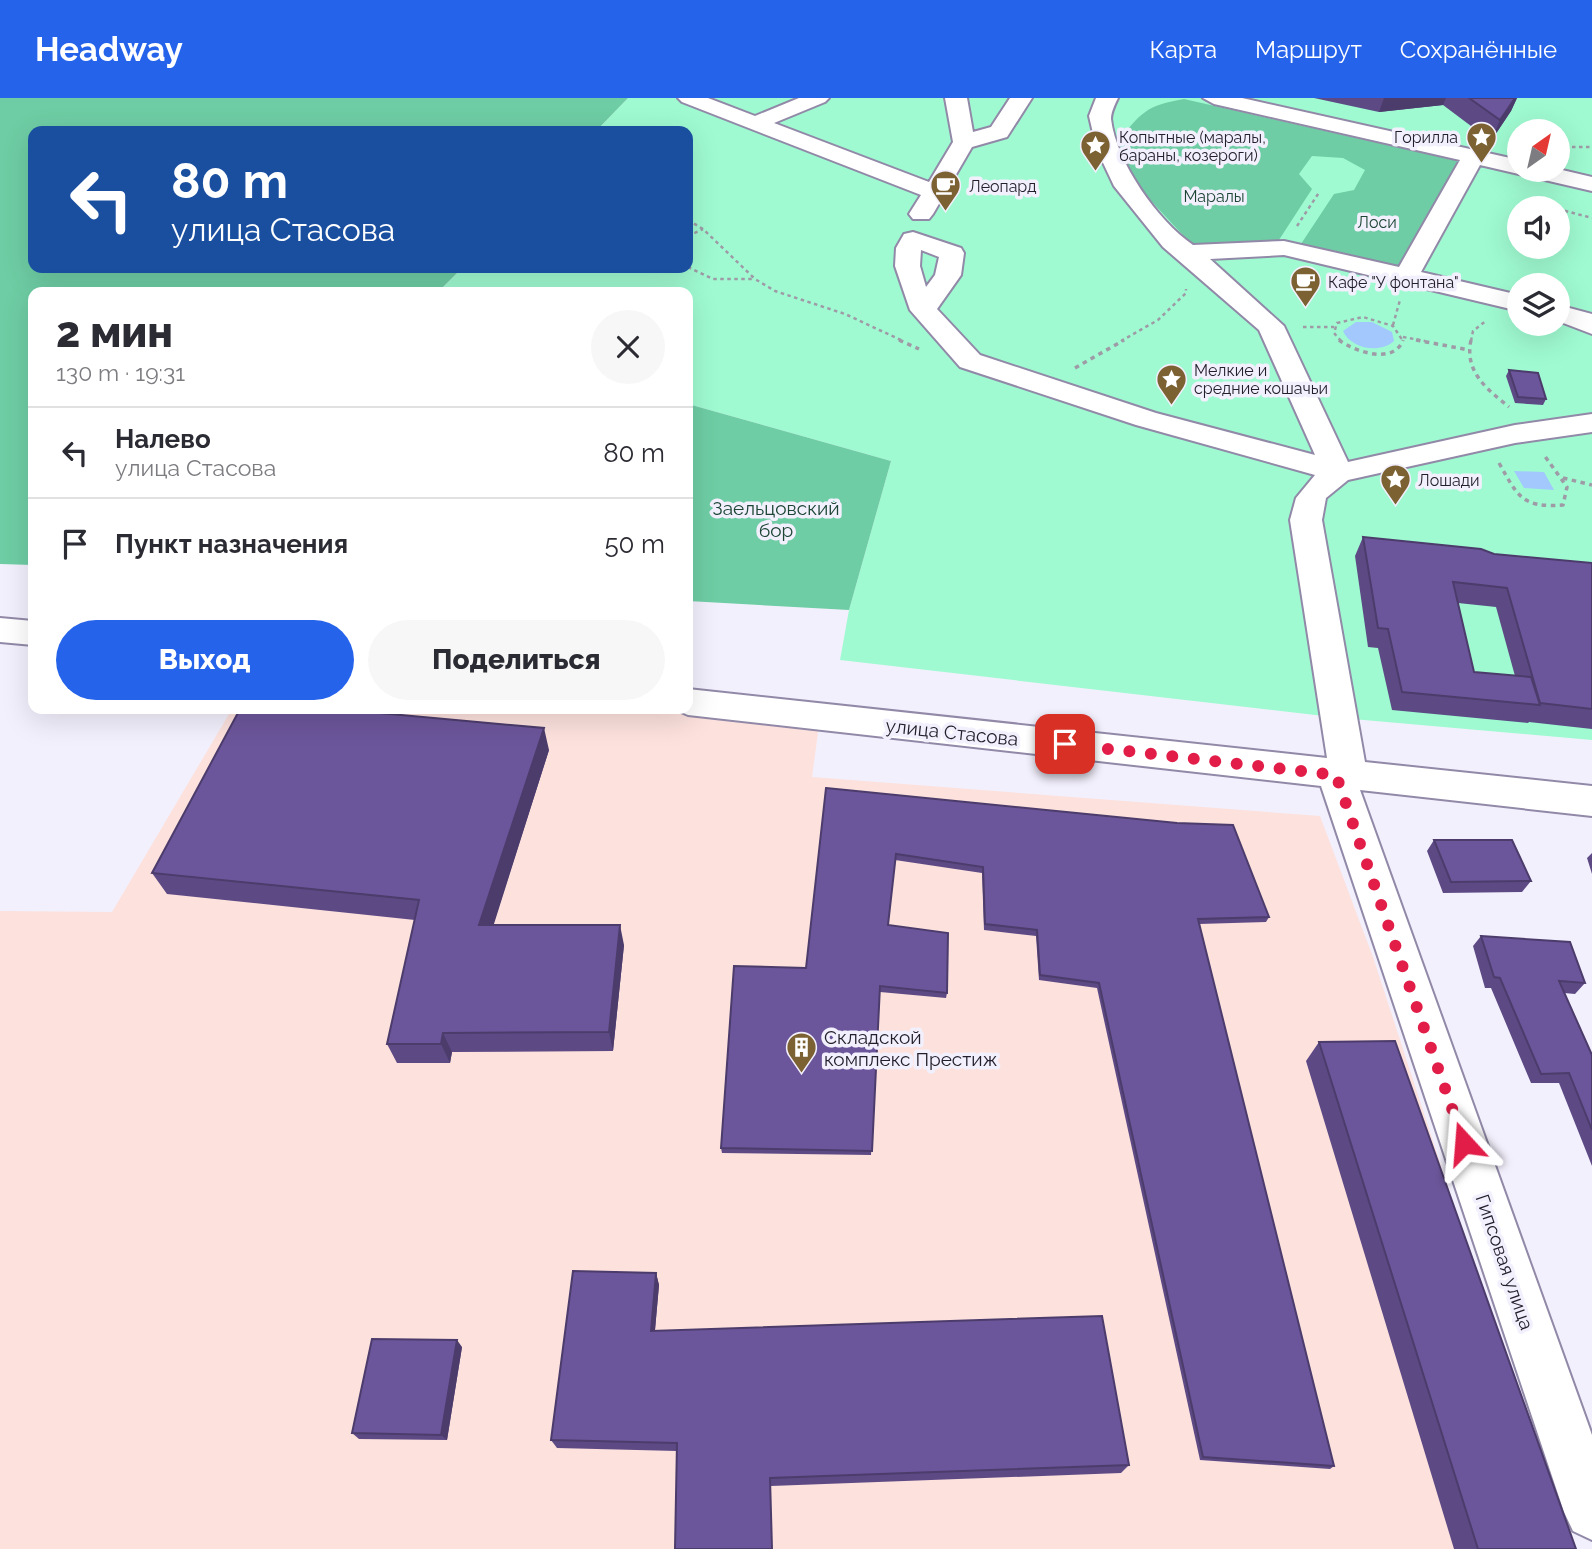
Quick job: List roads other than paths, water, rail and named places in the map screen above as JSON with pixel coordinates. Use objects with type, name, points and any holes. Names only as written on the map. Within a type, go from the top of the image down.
[{"type":"street","points":[[689,98],[758,122],[932,191]]},
{"type":"street","points":[[758,122],[818,98]]},
{"type":"street","points":[[956,98],[964,142]]},
{"type":"street","points":[[1021,98],[999,132],[964,142],[923,206],[913,239],[907,248],[906,267],[931,319],[970,361],[1338,473],[1486,441],[1592,423]]},
{"type":"street","points":[[1107,98],[1100,116],[1108,150],[1126,186],[1172,242],[1271,326],[1338,473]]},
{"type":"street","points":[[1214,98],[1328,121],[1507,164]]},
{"type":"street","points":[[1315,98],[1328,121]]},
{"type":"street","points":[[1406,276],[1474,156]]},
{"type":"street","points":[[1570,179],[1592,184]]},
{"type":"street","points":[[913,239],[952,253],[948,275],[931,319]]},
{"type":"street","points":[[1188,253],[1284,248],[1507,300]]},
{"type":"street","points":[[1570,316],[1584,320],[1592,326]]},
{"type":"street","name":"Гипсовая улица","points":[[1338,473],[1315,489],[1307,504],[1306,520],[1342,775],[1592,1512]]},
{"type":"street","points":[[0,630],[28,633]]},
{"type":"street","name":"улица Стасова","points":[[693,703],[1592,801]]},
{"type":"water","points":[[1356,322],[1372,322],[1392,332],[1394,341],[1374,348],[1359,346],[1343,331]]},
{"type":"water","points":[[1514,471],[1544,472],[1554,490],[1524,488]]},
{"type":"place","name":"Горилла","points":[[1481,164]]},
{"type":"place","name":"Копытные (маралы, бараны, козероги)","points":[[1096,173]]},
{"type":"place","name":"Леопард","points":[[946,213]]},
{"type":"place","name":"Кафе \"У фонтана\"","points":[[1305,309]]},
{"type":"place","name":"Мелкие и средние кошачьи","points":[[1171,406]]},
{"type":"place","name":"Лошади","points":[[1395,507]]},
{"type":"place","name":"Складской комплекс Престиж","points":[[801,1075]]},
{"type":"park label","name":"Маралы","points":[[1214,196]]},
{"type":"park label","name":"Лоси","points":[[1377,222]]},
{"type":"park label","name":"Заельцовский бор","points":[[776,519]]}]
